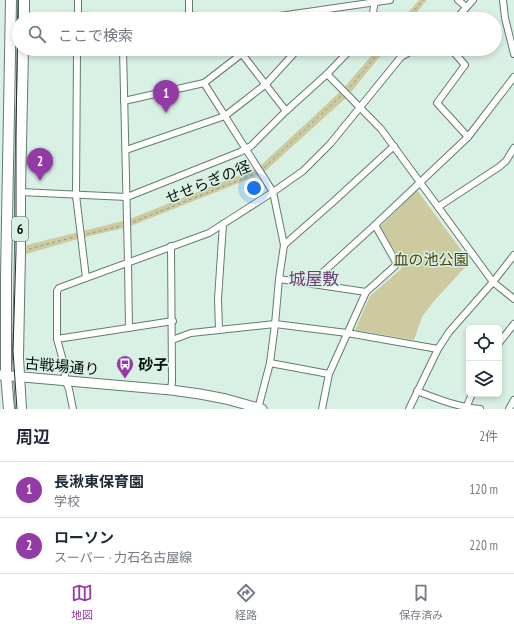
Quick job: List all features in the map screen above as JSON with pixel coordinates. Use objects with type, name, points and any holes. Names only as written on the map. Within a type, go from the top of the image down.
[{"type":"main road","name":"6","points":[[9,409],[3,375],[6,284],[4,190],[10,0]]},
{"type":"main road","points":[[24,0],[24,12]]},
{"type":"main road","name":"6","points":[[21,409],[18,358],[23,56]]},
{"type":"street","points":[[78,0],[78,12]]},
{"type":"street","points":[[189,0],[189,12]]},
{"type":"street","points":[[309,12],[375,1],[390,0]]},
{"type":"street","points":[[458,0],[466,7]]},
{"type":"street","points":[[462,12],[473,0]]},
{"type":"street","points":[[503,0],[505,18],[514,54]]},
{"type":"street","points":[[373,12],[375,1]]},
{"type":"street","points":[[78,56],[76,195],[86,278]]},
{"type":"street","points":[[123,56],[128,224],[129,328]]},
{"type":"street","points":[[124,101],[204,83],[239,56]]},
{"type":"street","points":[[244,56],[286,111]]},
{"type":"street","points":[[126,150],[225,116],[266,84],[292,56]]},
{"type":"street","points":[[20,192],[127,197],[228,157],[251,146],[344,56]]},
{"type":"street","points":[[73,409],[57,339],[57,291],[59,288],[209,233],[273,192],[303,171],[320,155],[403,56]]},
{"type":"street","points":[[457,56],[465,65],[437,103],[468,137]]},
{"type":"street","points":[[327,74],[381,129],[493,282],[514,300]]},
{"type":"street","points":[[309,283],[320,275],[375,225],[468,137],[514,77]]},
{"type":"street","points":[[204,83],[273,192],[284,245],[270,363],[259,409]]},
{"type":"street","points":[[284,245],[394,146]]},
{"type":"street","points":[[438,207],[499,167],[506,161],[514,148]]},
{"type":"street","points":[[219,330],[218,299],[223,224]]},
{"type":"street","points":[[322,409],[329,374],[366,292],[395,266],[396,262],[375,225]]},
{"type":"street","points":[[171,246],[171,390]]},
{"type":"street","points":[[409,409],[438,349],[449,332],[493,282],[514,255]]},
{"type":"street","points":[[280,279],[366,292]]},
{"type":"street","points":[[57,339],[172,321]]},
{"type":"street","points":[[172,340],[190,333],[275,324],[347,333],[438,349]]},
{"type":"street","points":[[502,339],[514,324]]},
{"type":"street","points":[[270,363],[329,374]]},
{"type":"street","name":"古戦場通り","points":[[3,375],[171,390],[226,399],[259,409]]},
{"type":"street","points":[[417,391],[466,408],[480,409]]},
{"type":"street","points":[[466,408],[471,397]]},
{"type":"street","points":[[509,409],[514,400]]},
{"type":"path","points":[[413,12],[423,0]]},
{"type":"path","name":"せせらぎの径","points":[[20,251],[128,224],[260,171],[345,93],[376,56]]},
{"type":"green space","points":[[419,0],[427,0],[417,12],[409,12]]},
{"type":"green space","points":[[371,56],[380,56],[348,96],[262,174],[128,227],[81,238],[23,255],[23,246],[127,220],[258,168],[342,90]]},
{"type":"green space","name":"血の池公園","points":[[417,190],[470,262],[434,301],[422,317],[414,340],[355,330],[370,296],[401,269],[402,262],[380,227]]},
{"type":"tram line","points":[[18,0],[18,12]]},
{"type":"tram line","points":[[17,56],[16,251],[13,351],[17,409]]},
{"type":"place","name":"長湫東保育園","points":[[166,113]]},
{"type":"place","name":"ローソン","points":[[40,181]]},
{"type":"place","name":"砂子","points":[[125,379]]},
{"type":"district","name":"城屋敷","points":[[314,279]]}]
